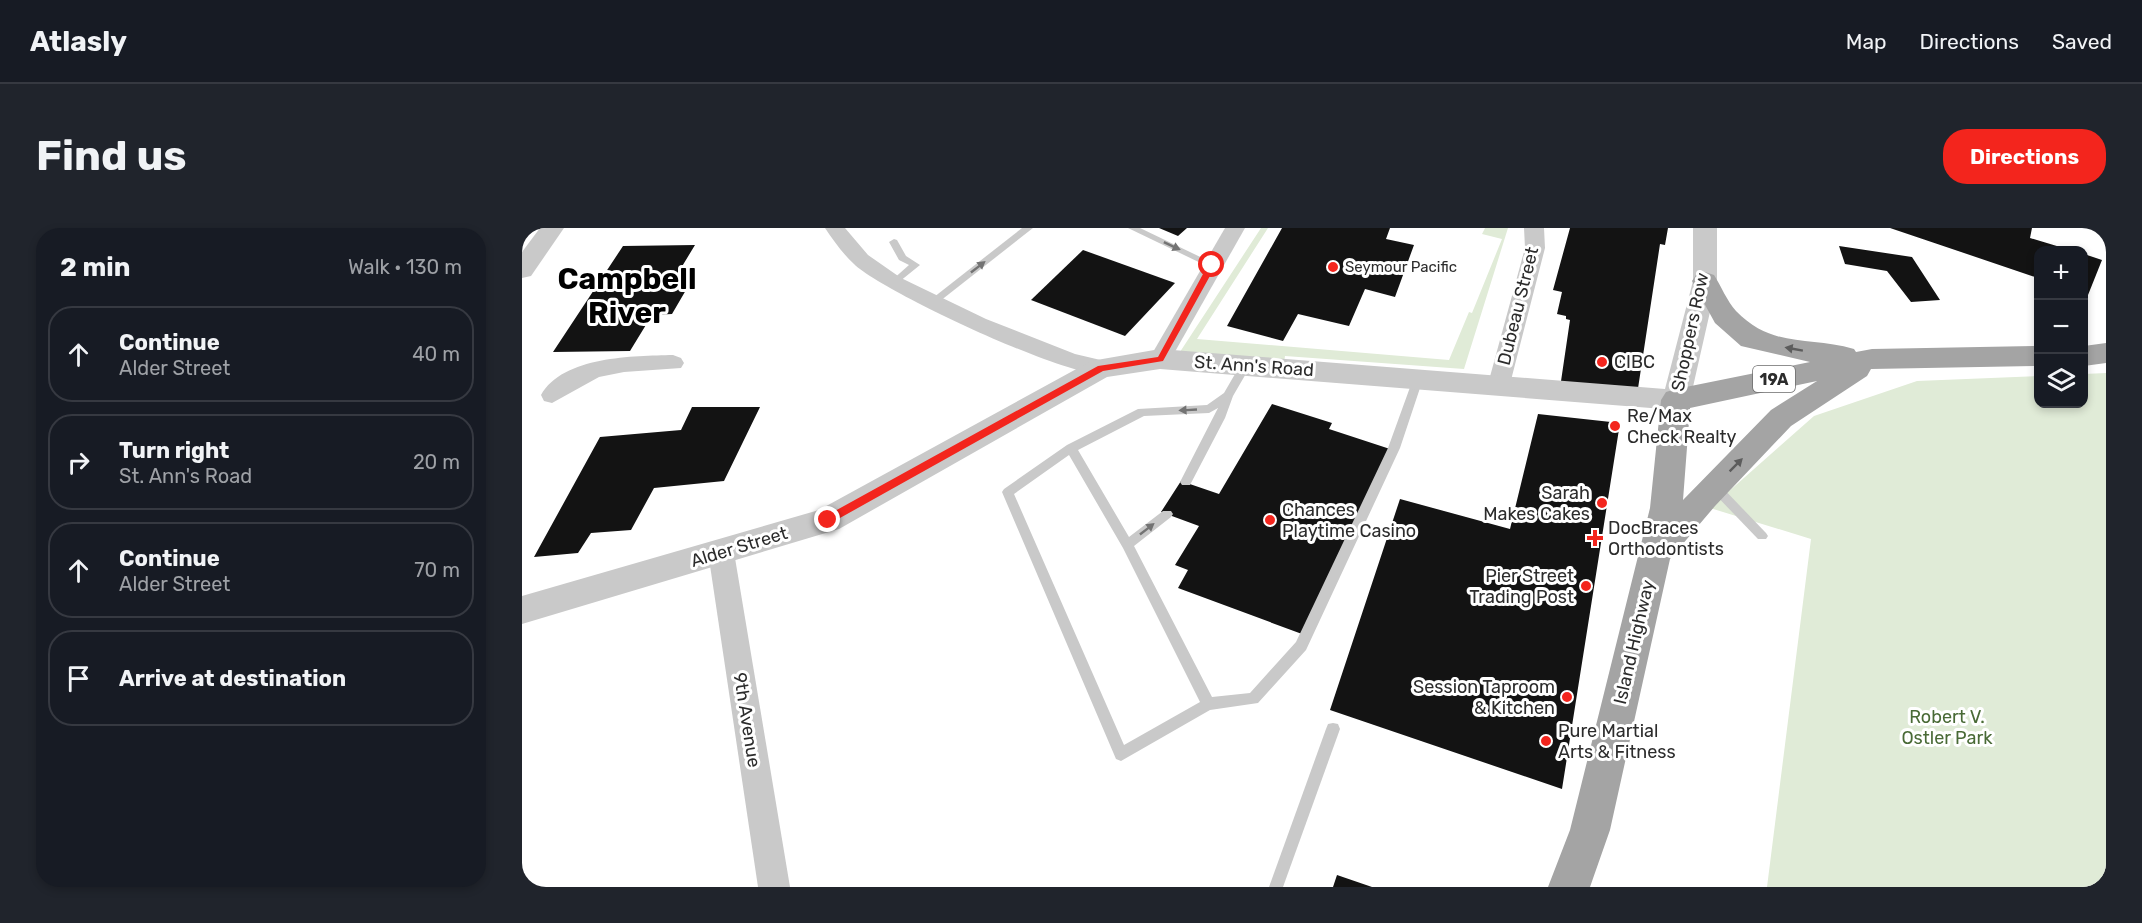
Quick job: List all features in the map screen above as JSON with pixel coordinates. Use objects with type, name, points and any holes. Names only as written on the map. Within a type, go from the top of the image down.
[{"type":"main road","points":[[1705,281],[1725,316],[1750,339],[1794,350],[1872,359]]},
{"type":"main road","points":[[2088,355],[2106,352]]},
{"type":"main road","name":"19A","points":[[1676,400],[1872,359],[2034,356]]},
{"type":"main road","points":[[1655,555],[1714,486],[1781,418],[1872,359]]},
{"type":"main road","name":"Island Highway","points":[[1569,887],[1590,830],[1666,508],[1676,400]]},
{"type":"street","points":[[522,270],[552,228]]},
{"type":"street","name":"St. Ann's Road","points":[[835,228],[861,260],[894,284],[932,303],[1070,360],[1101,368],[1160,359],[1499,384],[1676,400]]},
{"type":"street","points":[[1160,359],[1235,228]]},
{"type":"street","name":"Dubeau Street","points":[[1499,384],[1536,248],[1534,228]]},
{"type":"street","name":"Shoppers Row","points":[[1676,400],[1705,281],[1705,228]]},
{"type":"street","points":[[552,395],[568,381],[606,366],[673,363]]},
{"type":"street","name":"Alder Street","points":[[522,610],[828,520],[1101,368]]},
{"type":"street","name":"9th Avenue","points":[[721,552],[774,887]]},
{"type":"lane","points":[[932,303],[1028,228]]},
{"type":"lane","points":[[1133,228],[1212,265]]},
{"type":"lane","points":[[894,242],[902,258],[915,265],[894,284]]},
{"type":"lane","points":[[1186,482],[1220,418],[1228,396],[1246,365]]},
{"type":"lane","points":[[1228,396],[1209,409],[1142,412],[1071,448],[1008,492],[1121,754],[1208,704],[1253,699],[1301,646],[1394,448],[1418,379]]},
{"type":"lane","points":[[1071,448],[1127,545],[1208,704]]},
{"type":"lane","points":[[1714,486],[1762,536]]},
{"type":"lane","points":[[1127,545],[1167,514]]},
{"type":"lane","points":[[1276,887],[1333,729]]},
{"type":"green space","points":[[1261,228],[1268,228],[1197,339],[1449,360],[1469,312],[1472,313],[1502,239],[1482,234],[1485,228],[1508,228],[1464,369],[1285,356],[1284,363],[1178,355]]},
{"type":"green space","name":"Robert V. Ostler Park","points":[[2106,373],[2106,887],[1767,887],[1811,539],[1710,508],[1814,416],[1917,381],[2034,376],[2034,408],[2088,408],[2088,374]]},
{"type":"building","points":[[1159,228],[1187,228],[1178,236]]},
{"type":"building","name":"Seymour Pacific","points":[[1282,228],[1390,228],[1386,239],[1414,245],[1395,297],[1365,289],[1349,326],[1298,314],[1283,341],[1227,326]]},
{"type":"building","points":[[1570,228],[1668,228],[1665,245],[1660,244],[1637,395],[1560,388],[1570,320],[1566,319],[1566,316],[1557,314],[1562,292],[1553,290]]},
{"type":"building","points":[[1890,228],[2032,228],[2030,238],[2057,246],[2034,246],[2034,277]]},
{"type":"building","points":[[695,245],[675,278],[693,278],[672,314],[652,315],[630,351],[553,352],[623,246]]},
{"type":"building","points":[[1839,246],[1912,257],[1940,300],[1911,302],[1887,271],[1845,264]]},
{"type":"building","points":[[1083,250],[1175,283],[1125,336],[1031,300]]},
{"type":"building","points":[[2088,255],[2102,260],[2088,295]]},
{"type":"building","name":"Chances Playtime Casino","points":[[1272,404],[1332,423],[1329,429],[1390,449],[1302,634],[1178,588],[1188,570],[1175,565],[1199,526],[1161,512],[1181,481],[1219,494]]},
{"type":"building","points":[[692,407],[760,407],[724,481],[654,488],[631,530],[591,533],[578,553],[534,557],[600,437],[681,430]]},
{"type":"building","points":[[1538,414],[1620,423],[1562,789],[1330,710],[1400,499],[1510,529]]},
{"type":"building","points":[[1337,875],[1372,887],[1333,887]]},
{"type":"place","name":"Seymour Pacific","points":[[1333,267]]},
{"type":"place","name":"CIBC","points":[[1602,362]]},
{"type":"place","name":"Re/Max Check Realty","points":[[1615,426]]},
{"type":"place","name":"Sarah Makes Cakes","points":[[1602,503]]},
{"type":"place","name":"Chances Playtime Casino","points":[[1270,520]]},
{"type":"place","name":"DocBraces Orthodontists","points":[[1595,538]]},
{"type":"place","name":"Pier Street Trading Post","points":[[1586,586]]},
{"type":"place","name":"Session Taproom & Kitchen","points":[[1567,697]]},
{"type":"place","name":"Pure Martial Arts & Fitness","points":[[1546,741]]},
{"type":"district","name":"Campbell River","points":[[627,296]]},
{"type":"route","points":[[828,520],[1101,368],[1160,359],[1212,265]]}]
